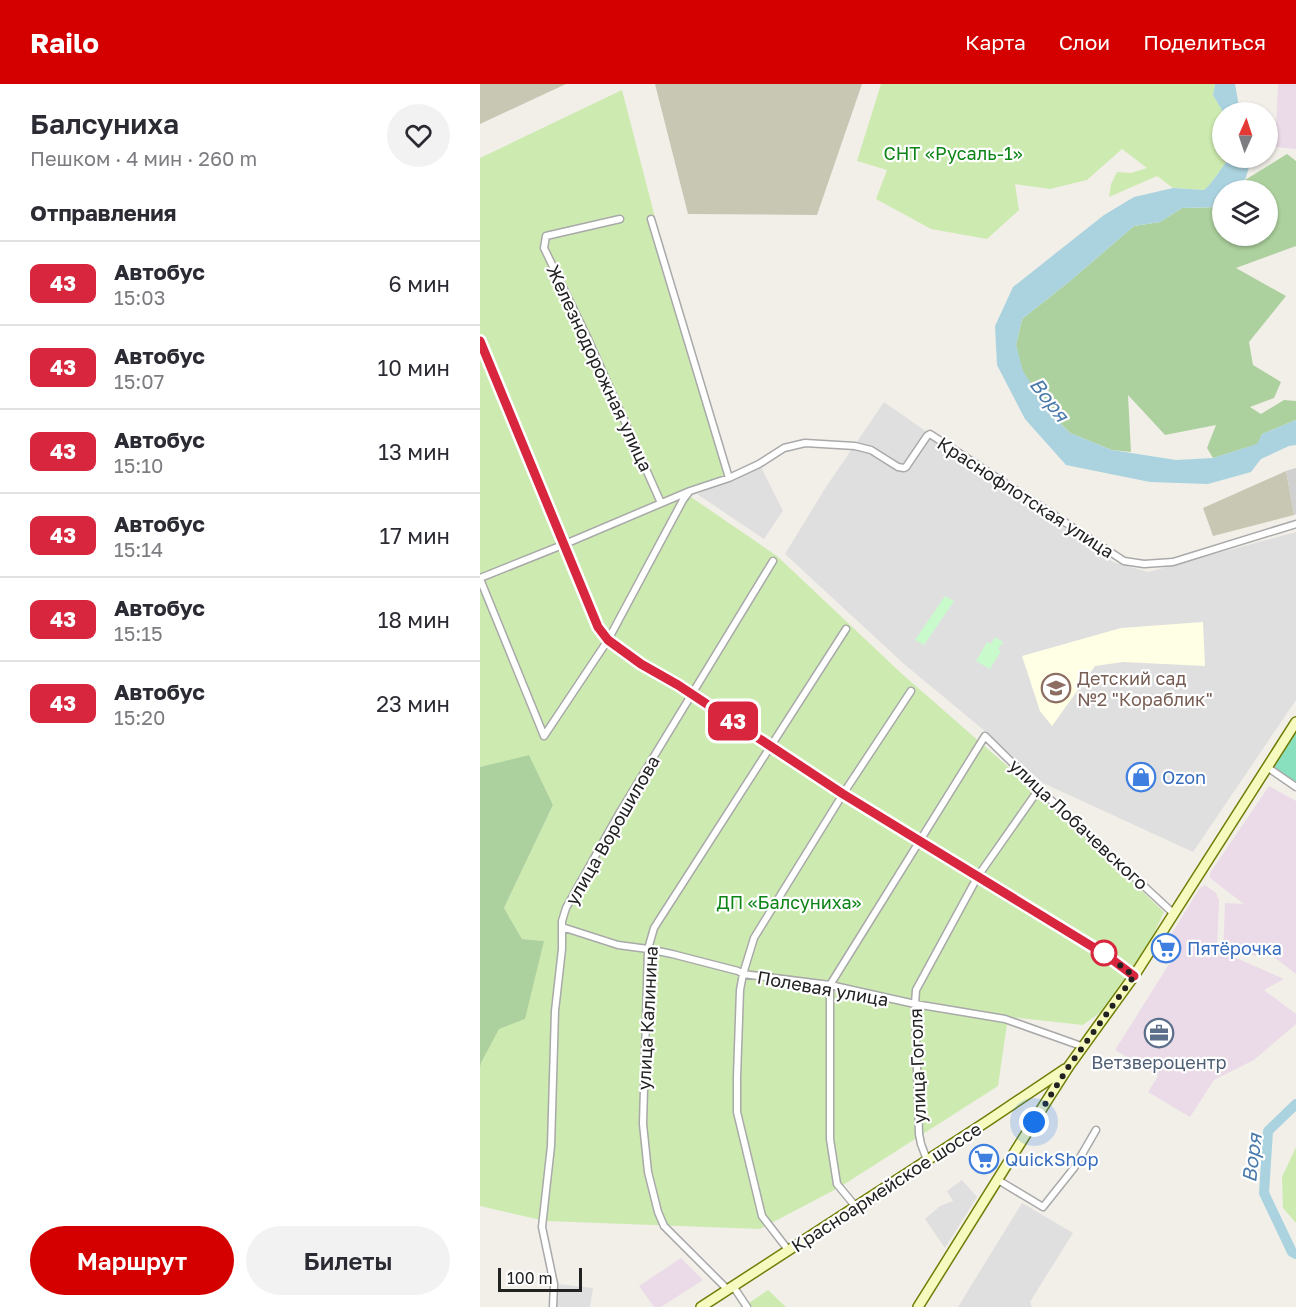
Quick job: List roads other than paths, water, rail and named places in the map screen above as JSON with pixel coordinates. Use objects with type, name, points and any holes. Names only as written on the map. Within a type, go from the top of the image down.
[{"type":"street","name":"Железнодорожная улица","points":[[620,219],[546,236],[544,248],[588,339],[661,503]]},
{"type":"street","points":[[651,219],[729,478],[690,491],[480,578],[544,736],[608,640],[690,491]]},
{"type":"street","points":[[480,341],[598,627],[608,640],[641,664],[693,695],[843,794],[1106,955],[1134,976]]},
{"type":"street","name":"Краснофлотская улица","points":[[729,478],[759,464],[784,448],[805,443],[840,444],[866,448],[898,467],[904,468],[930,434],[1124,561],[1144,564],[1173,562],[1296,524]]},
{"type":"street","name":"улица Ворошилова","points":[[553,1307],[554,1284],[542,1227],[551,1146],[555,1011],[562,949],[562,927],[566,908],[620,812],[773,561]]},
{"type":"street","name":"улица Калинина","points":[[747,1307],[731,1288],[664,1226],[658,1212],[648,1172],[643,1124],[648,949],[654,928],[846,629]]},
{"type":"street","points":[[789,1251],[762,1216],[737,1112],[740,990],[743,974],[754,938],[843,794],[912,691]]},
{"type":"street","points":[[918,1307],[1069,1066],[1134,976],[1296,722]]},
{"type":"street","name":"улица Лобачевского","points":[[920,841],[985,736],[1173,913]]},
{"type":"street","points":[[1267,767],[1296,787]]},
{"type":"street","name":"улица Гоголя","points":[[927,1160],[919,1134],[916,990],[978,876],[1039,789]]},
{"type":"street","points":[[856,1207],[837,1184],[830,1138],[830,985],[920,841]]},
{"type":"street","name":"Полевая улица","points":[[562,927],[618,945],[648,949],[743,974],[830,985],[915,1004],[1005,1019],[1084,1047]]},
{"type":"street","name":"Красноармейское шоссе","points":[[701,1307],[1069,1066]]},
{"type":"street","points":[[1031,1091],[1041,1092],[1046,1102]]},
{"type":"street","points":[[998,1180],[1043,1208],[1074,1168],[1096,1130]]},
{"type":"water","points":[[1215,84],[1235,84],[1238,102],[1217,102],[1213,95]]},
{"type":"water","points":[[1222,168],[1249,168],[1245,180],[1213,180]]},
{"type":"water","points":[[1211,183],[1212,207],[1182,208],[1160,222],[1134,226],[1022,319],[1016,345],[1023,371],[1048,411],[1070,433],[1112,450],[1176,460],[1213,458],[1257,444],[1262,434],[1296,420],[1296,445],[1261,459],[1251,472],[1208,484],[1150,482],[1066,465],[1025,419],[997,365],[995,326],[1013,287],[1104,215],[1134,197],[1173,188],[1204,190]]},
{"type":"waterway","name":"Воря","points":[[1296,1104],[1268,1131],[1264,1193],[1292,1252],[1296,1254]]},
{"type":"place","name":"Детский сад №2 \"Кораблик\"","points":[[1056,688]]},
{"type":"place","name":"Ozon","points":[[1141,777]]},
{"type":"place","name":"Пятёрочка","points":[[1166,948]]},
{"type":"place","name":"Ветзвероцентр","points":[[1159,1033]]},
{"type":"place","name":"QuickShop","points":[[984,1159]]},
{"type":"park label","name":"СНТ «Русаль-1»","points":[[953,153]]},
{"type":"park label","name":"ДП «Балсуниха»","points":[[789,902]]}]
